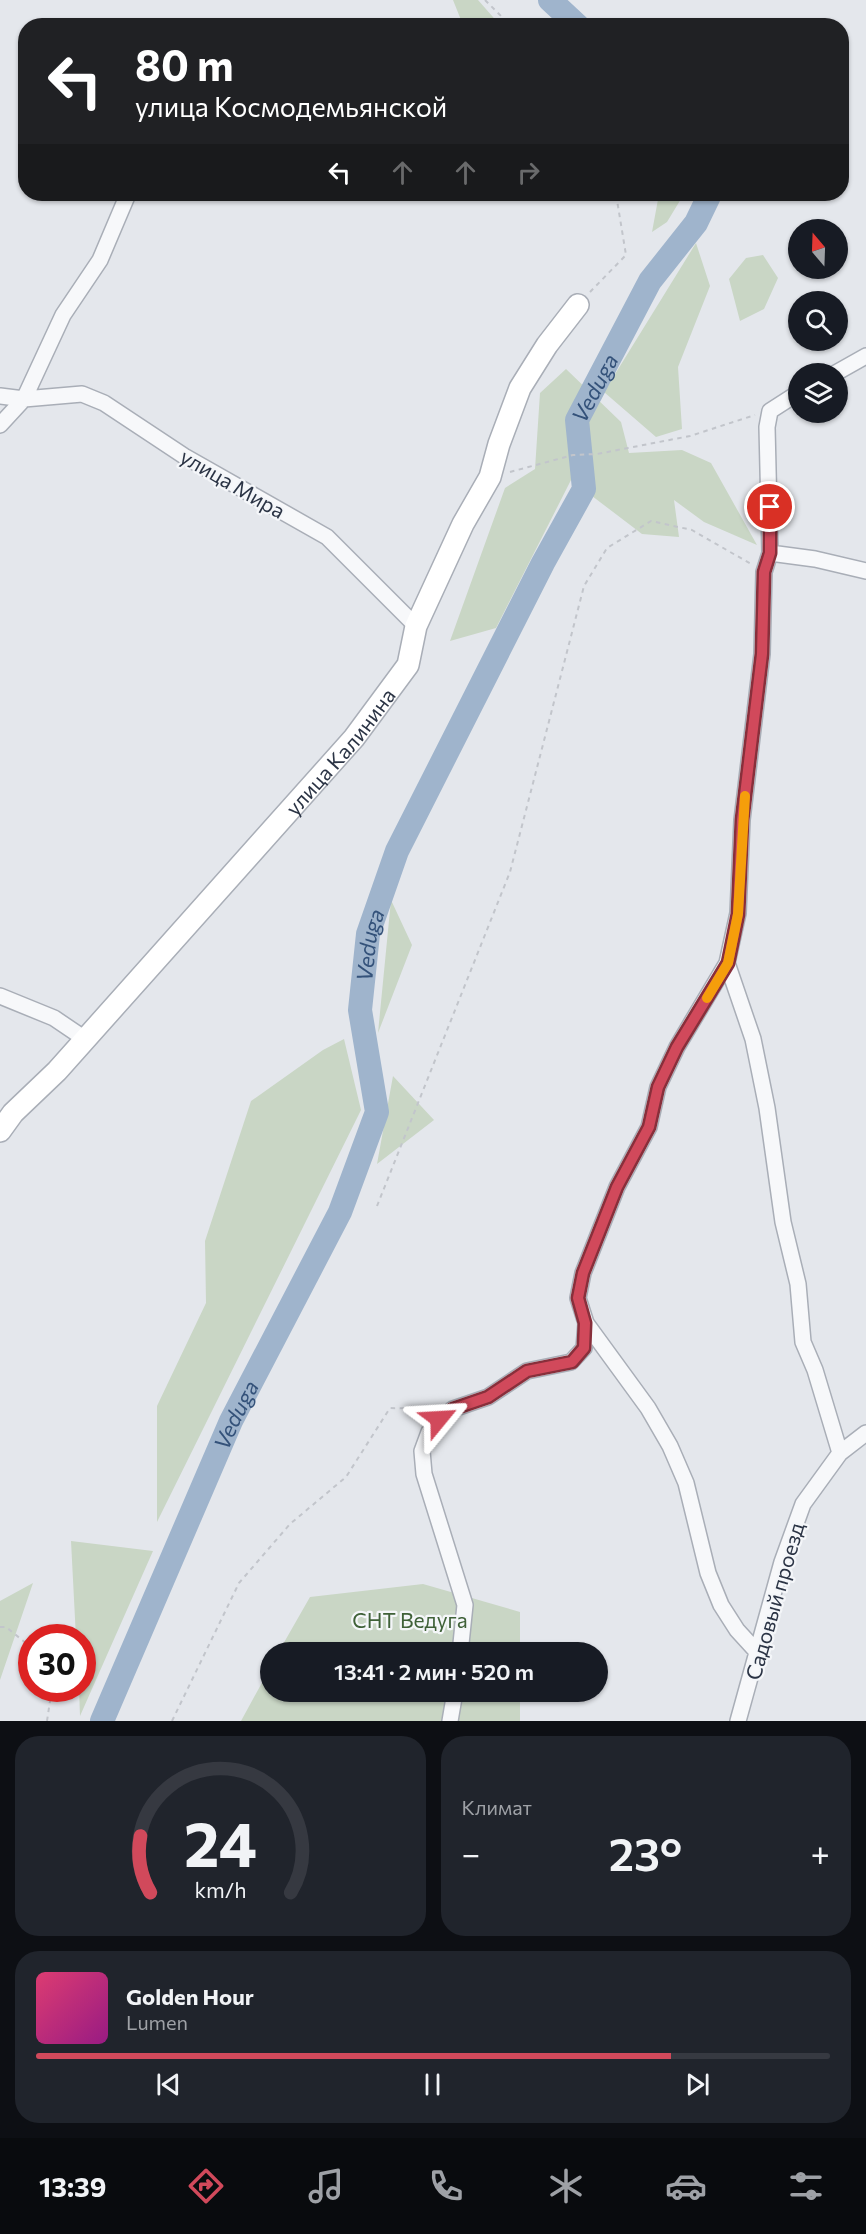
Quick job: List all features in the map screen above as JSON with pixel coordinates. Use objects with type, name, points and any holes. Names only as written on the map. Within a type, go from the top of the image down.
[{"type":"street","points":[[0,425],[24,399],[63,315],[100,260],[125,201]]},
{"type":"street","name":"улица Калинина","points":[[0,1131],[14,1113],[57,1071],[354,738],[408,665],[416,626],[463,524],[490,477],[499,444],[520,387],[547,345],[578,305]]},
{"type":"street","points":[[848,366],[866,356]]},
{"type":"street","name":"улица Мира","points":[[0,396],[24,399],[82,394],[104,403],[184,456],[327,537],[416,626]]},
{"type":"street","points":[[461,1642],[465,1605],[424,1474],[422,1451],[429,1432],[439,1419],[453,1409],[488,1397],[527,1371],[572,1362],[584,1348],[585,1323],[578,1298],[583,1273],[617,1187],[649,1127],[658,1087],[677,1047],[728,963],[738,914],[742,820],[762,654],[764,572],[770,553],[768,427],[770,411],[788,399]]},
{"type":"street","points":[[770,553],[815,559],[866,571]]},
{"type":"street","points":[[728,963],[753,1039],[767,1108],[783,1222],[798,1284],[803,1342],[815,1370],[840,1453]]},
{"type":"street","points":[[0,996],[54,1018],[85,1039]]},
{"type":"street","points":[[585,1323],[648,1408],[670,1446],[686,1483],[708,1574],[721,1605],[736,1630],[758,1653]]},
{"type":"street","name":"Садовый проезд","points":[[738,1721],[782,1562],[802,1504],[840,1453],[866,1432]]},
{"type":"street","points":[[450,1721],[453,1702]]},
{"type":"path","points":[[485,0],[503,18]]},
{"type":"path","points":[[578,305],[626,255],[617,201]]},
{"type":"path","points":[[490,477],[573,455],[597,454],[690,436],[770,411]]},
{"type":"path","points":[[377,1206],[510,872],[584,586],[607,548],[651,521],[692,530],[764,572]]},
{"type":"path","points":[[172,1721],[239,1583],[290,1524],[346,1477],[390,1408],[453,1409]]},
{"type":"path","points":[[0,1627],[6,1627],[18,1637]]},
{"type":"path","points":[[48,1721],[50,1702]]},
{"type":"green space","points":[[453,0],[478,0],[494,18],[460,18]]},
{"type":"green space","points":[[658,201],[680,201],[667,222],[652,232]]},
{"type":"green space","points":[[696,243],[710,286],[678,367],[682,429],[656,437],[604,392]]},
{"type":"green space","points":[[763,255],[778,278],[764,309],[740,321],[729,279],[746,258]]},
{"type":"green space","points":[[566,369],[621,422],[629,453],[682,450],[711,463],[757,545],[704,522],[674,500],[679,537],[642,534],[571,480],[496,628],[450,641],[505,488],[535,469],[540,393]]},
{"type":"green space","points":[[391,900],[412,945],[378,1033]]},
{"type":"green space","points":[[344,1039],[361,1110],[157,1522],[157,1406],[206,1303],[205,1241],[251,1101],[323,1050]]},
{"type":"green space","points":[[393,1076],[434,1120],[377,1164]]},
{"type":"green space","points":[[71,1541],[153,1551],[96,1680],[96,1624],[75,1624]]},
{"type":"green space","points":[[33,1583],[0,1680],[0,1601]]},
{"type":"green space","name":"СНТ Ведуга","points":[[423,1584],[520,1612],[520,1642],[284,1642],[310,1597]]},
{"type":"green space","name":"СНТ Ведуга","points":[[260,1686],[260,1702],[520,1702],[520,1721],[241,1721]]},
{"type":"green space","points":[[79,1702],[86,1702],[80,1716]]},
{"type":"waterway","name":"Veduga","points":[[550,0],[569,18]]},
{"type":"waterway","name":"Veduga","points":[[102,1721],[231,1421],[340,1212],[377,1112],[360,1010],[368,934],[397,851],[543,563],[584,489],[577,420],[650,281],[696,223],[707,201]]},
{"type":"slow traffic","points":[[707,998],[728,963],[738,914],[745,796]]},
{"type":"route","points":[[439,1419],[453,1409],[488,1397],[527,1371],[572,1362],[584,1348],[585,1323],[578,1298],[583,1273],[617,1187],[649,1127],[658,1087],[677,1047],[728,963],[738,914],[742,820],[762,654],[764,572],[770,553],[770,507]]}]
